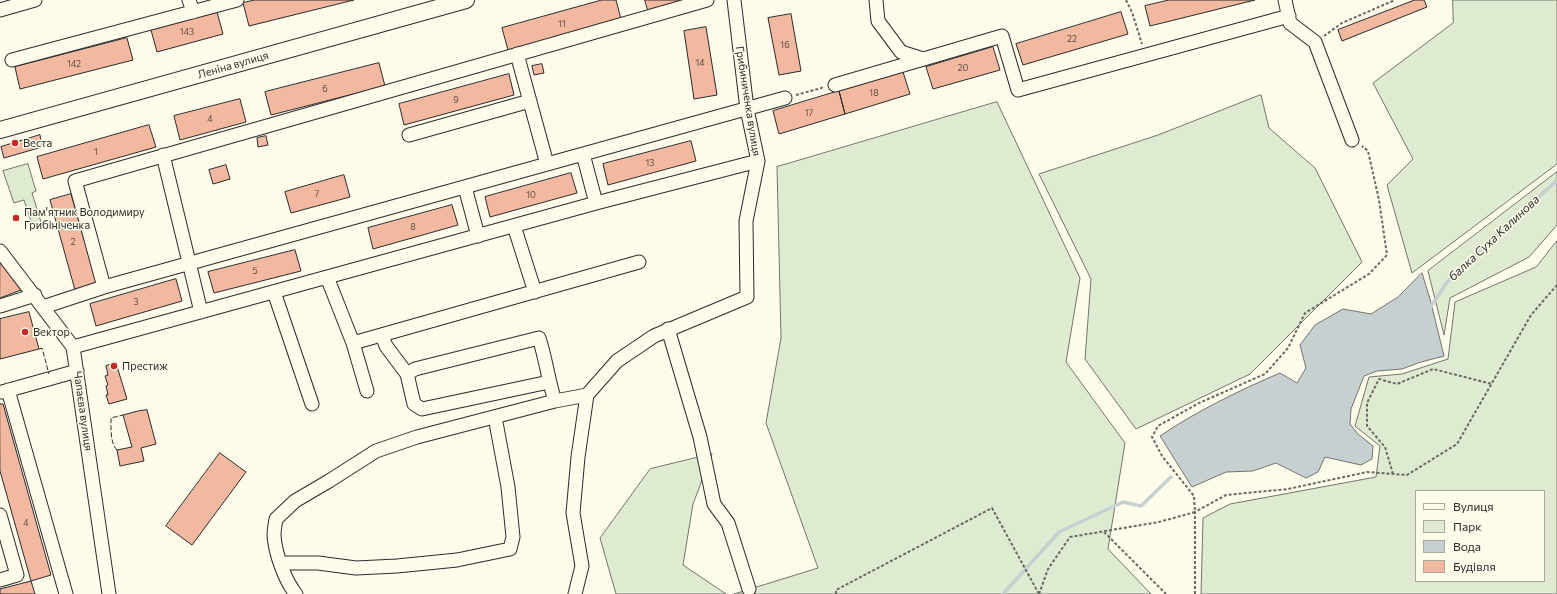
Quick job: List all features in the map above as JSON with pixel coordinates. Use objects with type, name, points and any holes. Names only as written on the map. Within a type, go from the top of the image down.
[{"type":"main road","name":"Леніна вулиця","points":[[0,130],[466,0]]},
{"type":"street","points":[[0,10],[35,0]]},
{"type":"street","points":[[12,60],[191,6],[237,0]]},
{"type":"street","points":[[104,287],[75,181],[707,0]]},
{"type":"street","name":"Грибиниченка вулиця","points":[[668,330],[747,297],[746,221],[758,161],[748,109],[734,0]]},
{"type":"street","points":[[876,0],[878,21],[901,52],[923,59]]},
{"type":"street","points":[[1285,0],[1290,23],[1315,42],[1352,140]]},
{"type":"street","points":[[835,84],[1002,36],[1018,90],[1289,16]]},
{"type":"street","points":[[517,54],[547,164]]},
{"type":"street","points":[[43,307],[104,287],[786,98]]},
{"type":"street","points":[[409,134],[530,101]]},
{"type":"street","points":[[583,154],[596,203]]},
{"type":"street","points":[[163,155],[201,312]]},
{"type":"street","points":[[73,347],[596,203],[758,161]]},
{"type":"street","points":[[465,187],[478,236]]},
{"type":"street","points":[[514,226],[535,292]]},
{"type":"street","name":"Чапаєва вулиця","points":[[0,251],[35,295],[73,347],[109,594]]},
{"type":"street","points":[[353,343],[640,262]]},
{"type":"street","points":[[327,277],[353,343],[367,391]]},
{"type":"street","points":[[274,292],[312,404]]},
{"type":"street","points":[[0,306],[35,295]]},
{"type":"street","points":[[575,594],[582,566],[573,512],[578,457],[588,395],[618,361],[654,336],[668,330],[700,436],[714,504],[728,524],[749,589]]},
{"type":"street","points":[[382,335],[386,346],[407,374],[414,404],[422,409],[549,382]]},
{"type":"street","points":[[407,374],[415,369],[539,338],[555,401]]},
{"type":"street","points":[[66,594],[4,391],[77,371]]},
{"type":"street","points":[[296,594],[291,588],[281,564],[277,553],[274,535],[276,519],[295,501],[376,451],[417,437],[555,401],[588,395]]},
{"type":"street","points":[[281,564],[318,563],[356,568],[397,566],[457,560],[510,549],[513,537],[508,487],[496,417]]},
{"type":"street","points":[[0,515],[17,575],[0,580]]},
{"type":"path","points":[[1126,0],[1132,12],[1145,55]]},
{"type":"path","points":[[1315,42],[1342,23],[1395,0]]},
{"type":"path","points":[[786,98],[835,84]]},
{"type":"path","points":[[1195,594],[1194,496],[1162,456],[1152,437],[1158,426],[1199,403],[1265,374],[1288,348],[1305,313],[1369,274],[1387,254],[1379,200],[1368,151],[1352,140]]},
{"type":"path","points":[[1039,594],[1048,569],[1070,537],[1160,522],[1195,512],[1226,495],[1288,489],[1367,472],[1407,475],[1457,444],[1531,316],[1557,285]]},
{"type":"path","points":[[1393,474],[1385,447],[1367,426],[1368,403],[1379,378],[1397,384],[1433,369],[1492,384]]},
{"type":"path","points":[[836,594],[836,590],[992,508],[1039,594]]},
{"type":"path","points":[[1104,532],[1166,594]]},
{"type":"green space","points":[[1453,0],[1557,0],[1557,164],[1412,273],[1387,185],[1413,159],[1373,83],[1453,23]]},
{"type":"green space","points":[[1261,95],[1269,128],[1315,168],[1362,262],[1250,374],[1136,429],[1085,359],[1091,279],[1039,174],[1158,135]]},
{"type":"green space","points":[[997,102],[1080,278],[1066,362],[1125,443],[1108,549],[1151,594],[734,594],[818,568],[766,423],[781,338],[777,167]]},
{"type":"green space","points":[[28,164],[36,191],[32,193],[41,222],[32,225],[24,200],[14,203],[3,171]]},
{"type":"green space","points":[[1557,172],[1557,225],[1529,257],[1450,298],[1444,335],[1428,271]]},
{"type":"green space","points":[[1557,241],[1557,594],[1201,594],[1203,518],[1230,504],[1376,477],[1380,446],[1355,426],[1369,377],[1402,374],[1448,359],[1455,302],[1536,267]]},
{"type":"green space","points":[[712,454],[693,504],[683,565],[726,594],[616,594],[600,538],[650,469]]},
{"type":"water","points":[[1422,273],[1444,356],[1402,369],[1377,371],[1364,376],[1351,409],[1350,424],[1358,434],[1373,446],[1372,459],[1361,465],[1325,457],[1318,472],[1306,478],[1276,463],[1253,471],[1226,472],[1192,487],[1160,436],[1188,418],[1218,402],[1280,373],[1297,383],[1306,368],[1300,345],[1315,325],[1343,309],[1371,314],[1398,297]]},
{"type":"building","points":[[255,0],[354,0],[249,26],[243,3]]},
{"type":"building","points":[[602,0],[616,0],[621,19],[508,50],[502,28]]},
{"type":"building","points":[[645,0],[684,0],[648,10]]},
{"type":"building","points":[[1169,0],[1255,0],[1150,26],[1145,6]]},
{"type":"building","points":[[1415,0],[1424,0],[1427,7],[1342,41],[1338,30]]},
{"type":"building","points":[[217,12],[223,34],[157,52],[151,30]]},
{"type":"building","points":[[1121,12],[1128,34],[1023,65],[1016,44]]},
{"type":"building","points":[[791,14],[801,71],[779,75],[768,18]]},
{"type":"building","points":[[706,27],[717,95],[694,99],[684,31]]},
{"type":"building","points":[[127,38],[133,60],[20,89],[15,67]]},
{"type":"building","points":[[993,47],[1000,70],[933,89],[926,67]]},
{"type":"building","points":[[379,63],[385,86],[271,115],[265,92]]},
{"type":"building","points":[[542,64],[544,73],[534,75],[532,66]]},
{"type":"building","points":[[903,72],[910,94],[845,114],[839,91]]},
{"type":"building","points":[[509,74],[514,95],[404,125],[399,104]]},
{"type":"building","points":[[839,91],[845,114],[779,134],[773,111]]},
{"type":"building","points":[[240,99],[246,122],[180,140],[174,116]]},
{"type":"building","points":[[149,125],[156,147],[43,179],[37,157]]},
{"type":"building","points":[[40,135],[42,147],[4,158],[1,147]]},
{"type":"building","points":[[266,136],[268,145],[258,147],[257,138]]},
{"type":"building","points":[[691,141],[696,161],[608,185],[603,164]]},
{"type":"building","points":[[226,165],[230,179],[213,184],[209,170]]},
{"type":"building","points":[[571,173],[577,193],[490,217],[485,197]]},
{"type":"building","points":[[344,175],[350,197],[291,213],[285,192]]},
{"type":"building","points":[[71,194],[97,284],[75,290],[50,200]]},
{"type":"building","points":[[452,205],[458,225],[373,249],[368,228]]},
{"type":"building","points":[[295,250],[301,271],[214,293],[208,272]]},
{"type":"building","points":[[0,259],[21,290],[0,298]]},
{"type":"building","points":[[176,279],[182,301],[96,326],[90,304]]},
{"type":"building","points":[[29,312],[39,349],[0,359],[0,319]]},
{"type":"building","points":[[116,363],[127,399],[109,404],[106,395],[108,395],[106,386],[108,385],[105,376],[108,375],[106,366]]},
{"type":"building","points":[[0,404],[3,404],[51,575],[31,581],[0,471]]},
{"type":"building","points":[[147,410],[156,444],[141,448],[144,461],[120,466],[117,450],[132,447],[123,415]]},
{"type":"building","points":[[220,453],[246,472],[192,545],[166,526]]},
{"type":"building","points":[[31,581],[35,594],[0,594],[0,589]]},
{"type":"waterway","name":"балка Суха Калинова","points":[[1430,308],[1447,282],[1557,180]]},
{"type":"waterway","name":"балка Суха Калинова","points":[[1003,594],[1059,532],[1123,502],[1141,506],[1171,477]]},
{"type":"fence","points":[[39,349],[42,348],[49,374]]},
{"type":"fence","points":[[117,450],[112,439],[111,418],[123,415]]},
{"type":"place","name":"Веста","points":[[15,143]]},
{"type":"place","name":"Пам'ятник Володимиру Грибініченка","points":[[16,218]]},
{"type":"place","name":"Вектор","points":[[25,332]]},
{"type":"place","name":"Престиж","points":[[114,366]]}]
